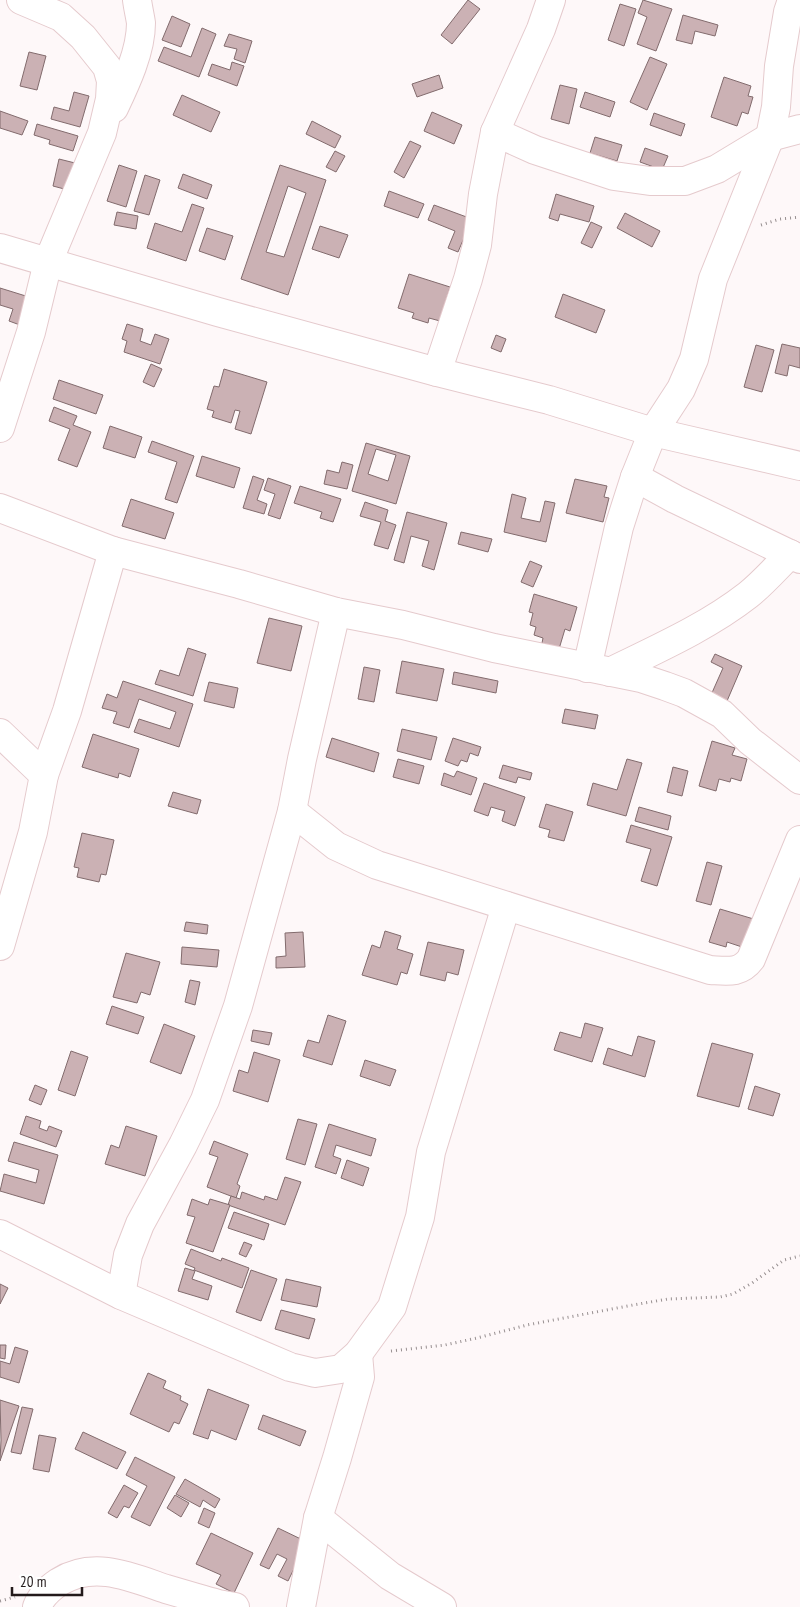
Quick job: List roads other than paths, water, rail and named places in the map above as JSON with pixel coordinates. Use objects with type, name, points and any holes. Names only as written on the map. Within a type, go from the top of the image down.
[{"type":"street","points":[[21,0],[61,17],[83,37],[107,66],[111,81],[110,99],[102,133]]},
{"type":"street","points":[[0,428],[30,332],[48,262],[102,133],[127,80],[140,37],[141,22],[137,0]]},
{"type":"street","points":[[437,372],[468,279],[477,245],[483,194],[496,132],[541,29],[551,0]]},
{"type":"street","points":[[599,670],[619,527],[635,477],[653,432],[681,388],[694,359],[713,279],[770,137],[776,107],[779,66],[788,12],[792,0]]},
{"type":"street","points":[[496,132],[535,150],[614,176],[650,181],[685,181],[717,169],[770,137],[799,130]]},
{"type":"street","points":[[0,248],[218,312],[437,372],[549,400],[653,432],[800,466]]},
{"type":"street","points":[[599,670],[663,647],[705,623],[748,594],[795,557],[675,499],[635,477]]},
{"type":"street","points":[[0,508],[113,551],[336,612],[403,625],[494,648],[641,678],[684,693],[722,714],[750,741],[800,780]]},
{"type":"street","points":[[0,946],[33,832],[44,775],[67,711],[113,551]]},
{"type":"street","points":[[121,1295],[128,1255],[140,1224],[205,1100],[238,1006],[292,811],[309,725],[336,612]]},
{"type":"street","points":[[0,733],[44,775]]},
{"type":"street","points":[[292,811],[336,846],[377,865],[710,970],[730,971],[745,967],[751,959],[800,840]]},
{"type":"street","points":[[0,1234],[121,1295],[290,1367],[315,1373],[341,1368],[358,1354],[392,1307],[420,1217],[431,1152],[506,906]]},
{"type":"street","points":[[301,1607],[318,1518],[360,1378],[358,1354]]},
{"type":"street","points":[[318,1518],[390,1576],[442,1607]]},
{"type":"street","points":[[37,1607],[52,1586],[71,1574],[87,1571],[110,1572],[218,1604],[235,1607]]}]
